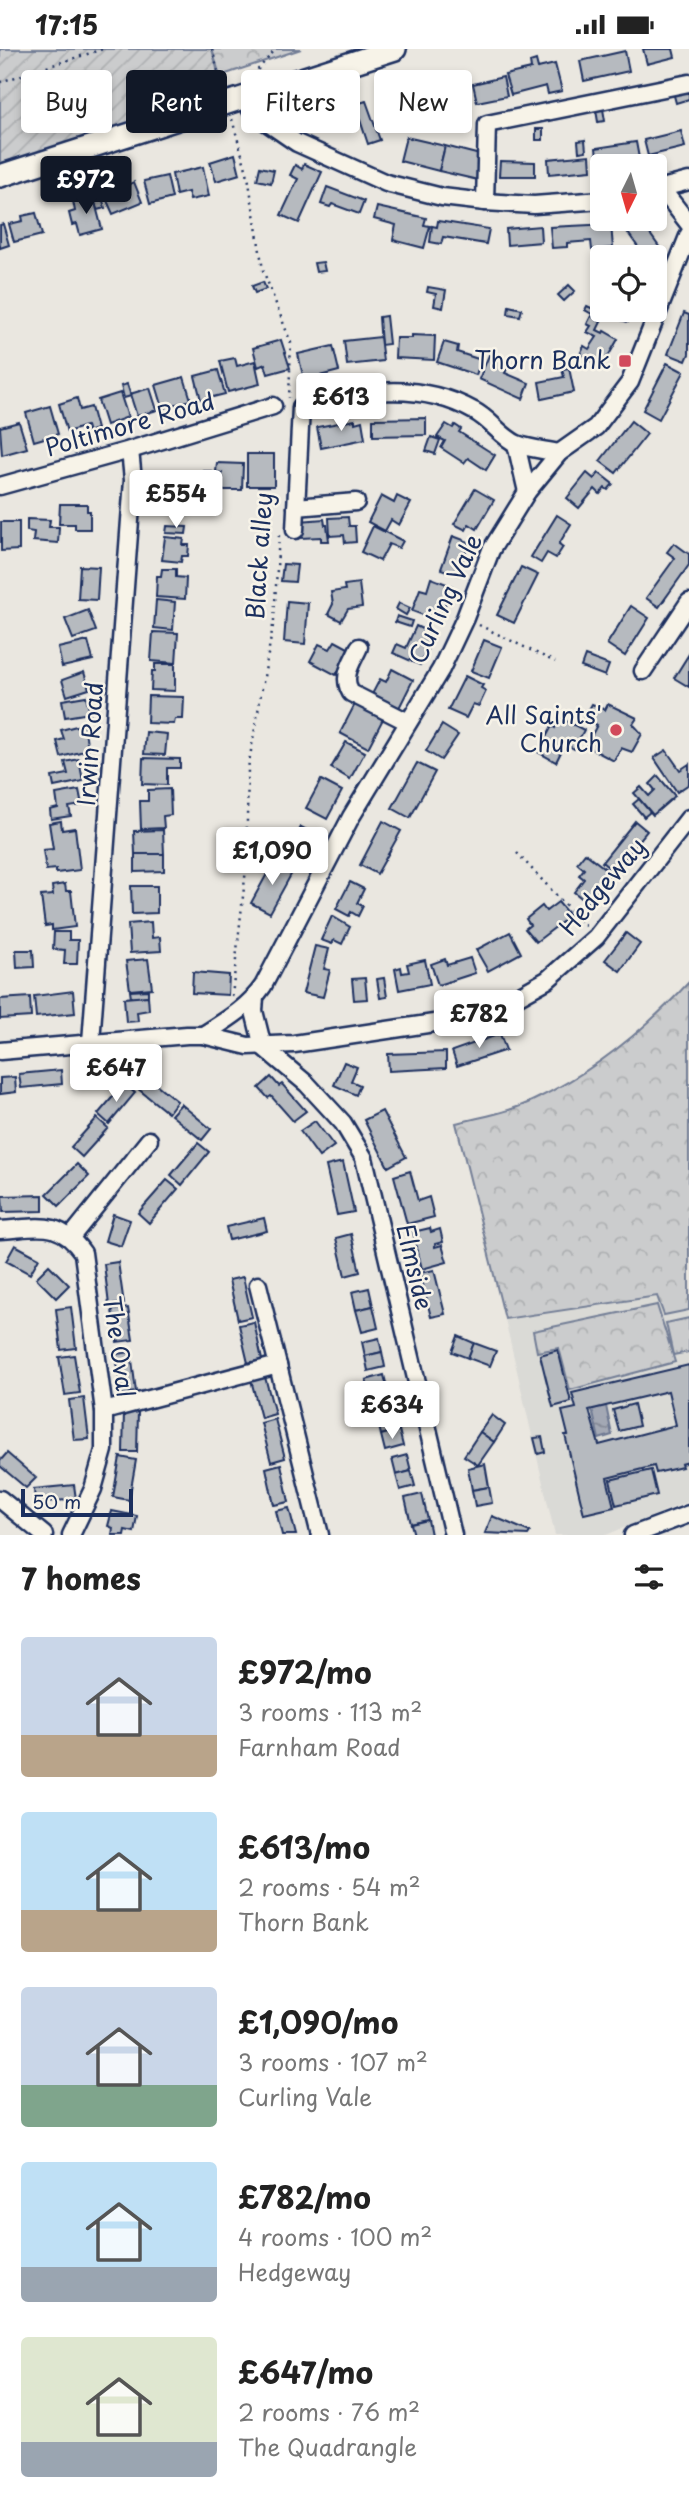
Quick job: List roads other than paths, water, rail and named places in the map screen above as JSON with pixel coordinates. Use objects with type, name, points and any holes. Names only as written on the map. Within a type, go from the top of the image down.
[{"type":"main road","points":[[0,176],[395,49]]},
{"type":"street","points":[[485,202],[488,124],[689,83]]},
{"type":"street","points":[[236,101],[297,143],[386,183],[442,197],[485,202],[534,205],[590,201]]},
{"type":"street","points":[[667,186],[689,181]]},
{"type":"street","points":[[667,200],[689,224]]},
{"type":"street","name":"Curling Vale","points":[[203,1035],[255,997],[351,817],[441,669],[466,618],[491,549],[527,492],[559,453],[596,427],[630,382],[689,234]]},
{"type":"street","points":[[287,526],[296,507],[301,407],[333,398],[380,390],[405,390],[442,396],[476,411],[516,443],[559,453]]},
{"type":"street","name":"Poltimore Road","points":[[0,486],[281,405]]},
{"type":"street","points":[[516,443],[527,492]]},
{"type":"street","name":"Irwin Road","points":[[91,1042],[133,480],[130,450]]},
{"type":"street","points":[[296,507],[356,502]]},
{"type":"street","points":[[643,671],[689,601]]},
{"type":"street","points":[[359,647],[346,674],[345,684],[351,693],[408,722]]},
{"type":"street","name":"Hedgeway","points":[[203,1035],[263,1047],[329,1041],[434,1023],[506,1003],[547,980],[596,937],[689,818]]},
{"type":"street","points":[[255,997],[254,1011],[263,1047]]},
{"type":"street","points":[[0,1051],[203,1035]]},
{"type":"street","name":"Elmside","points":[[263,1047],[307,1084],[344,1123],[364,1159],[453,1535]]},
{"type":"street","points":[[0,1230],[52,1227],[71,1237],[149,1140]]},
{"type":"street","name":"The Oval","points":[[71,1237],[83,1253],[104,1411],[104,1450],[93,1489],[71,1535]]},
{"type":"street","points":[[258,1285],[320,1535]]},
{"type":"street","points":[[104,1411],[278,1365]]},
{"type":"street","points":[[0,1499],[44,1535]]},
{"type":"street","points":[[633,1535],[689,1514]]},
{"type":"water","points":[[606,1406],[612,1435],[599,1439],[592,1409]]},
{"type":"place","name":"Thorn Bank","points":[[625,361]]},
{"type":"place","name":"All Saints' Church","points":[[616,730]]}]
